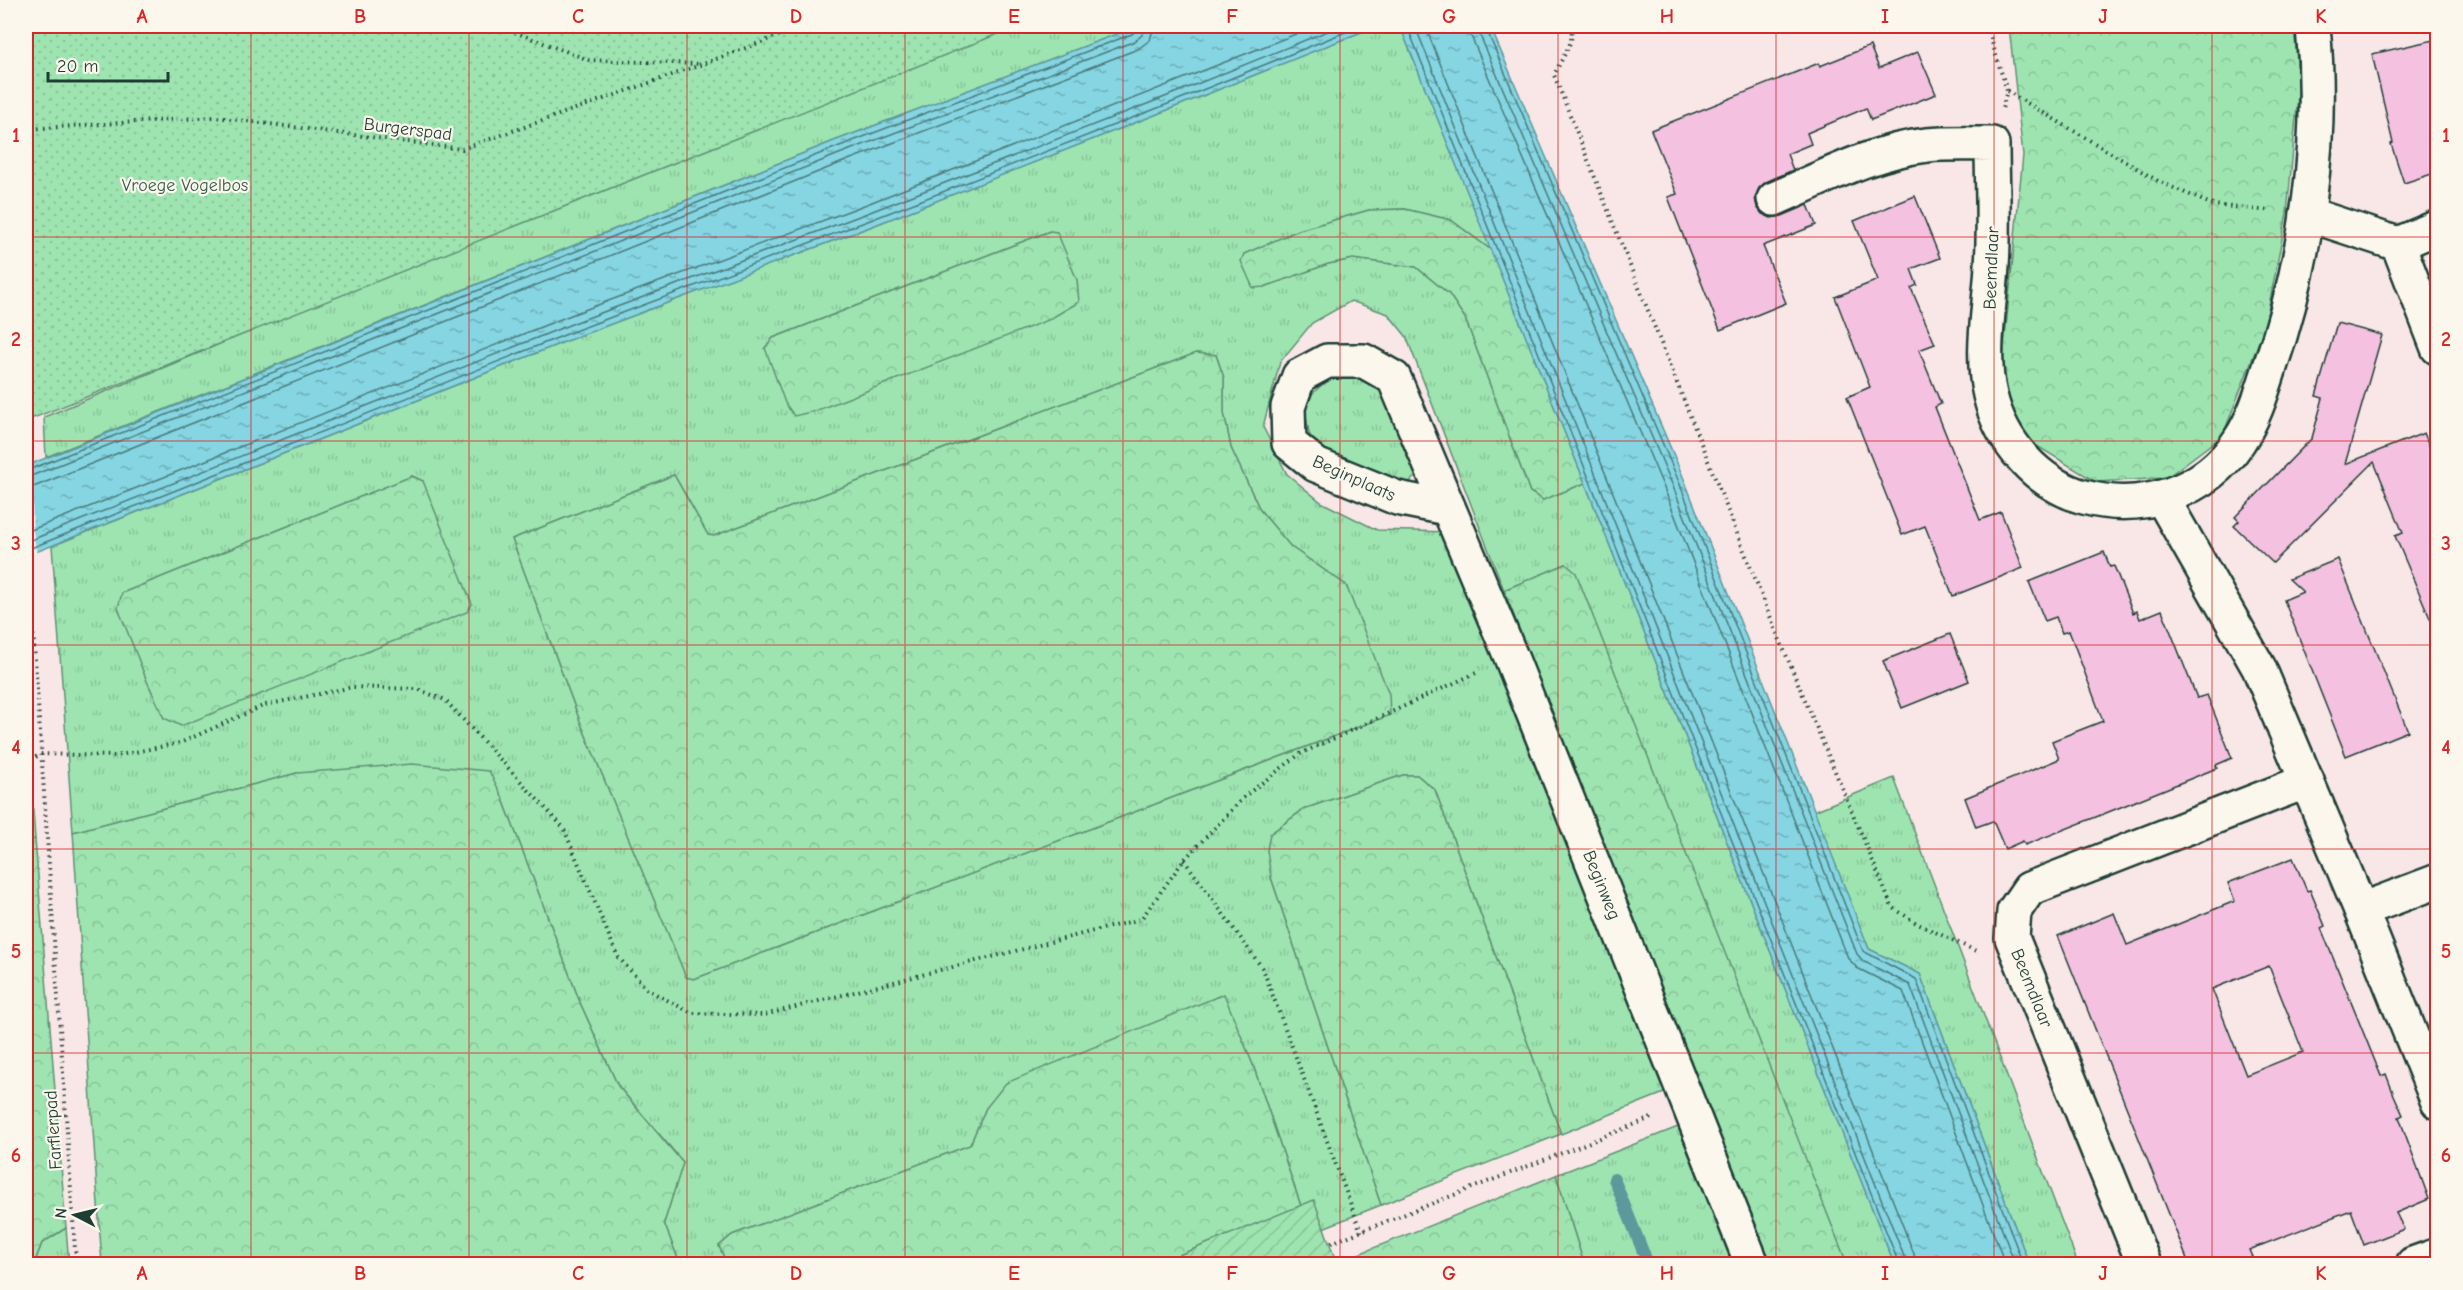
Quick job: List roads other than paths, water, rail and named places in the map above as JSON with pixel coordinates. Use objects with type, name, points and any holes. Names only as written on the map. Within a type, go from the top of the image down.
[{"type":"street","name":"Beemdlaar","points":[[1774,199],[1859,163],[1893,153],[1925,146],[1992,144],[1993,261],[1986,375],[1995,414],[2004,433],[2029,465],[2045,478],[2072,492],[2102,501],[2122,503],[2162,498],[2185,489],[2212,471],[2239,441],[2250,420],[2280,339],[2296,277],[2307,214],[2316,119],[2313,26]]},
{"type":"street","points":[[2307,214],[2398,244],[2438,227]]},
{"type":"street","points":[[2398,244],[2438,348]]},
{"type":"street","name":"Beginplaats","points":[[1327,360],[1364,361],[1395,378],[1447,508],[1397,498],[1316,465],[1289,443],[1288,407],[1299,376],[1327,360]]},
{"type":"street","points":[[2162,498],[2259,668],[2361,910],[2438,1102]]},
{"type":"street","name":"Beginweg","points":[[1447,508],[1511,657],[1752,1264]]},
{"type":"street","name":"Beemdlaar","points":[[2144,1264],[2012,938],[2014,912],[2029,888],[2307,781]]},
{"type":"street","points":[[2361,910],[2438,881]]},
{"type":"street","points":[[2413,1264],[2438,1255]]},
{"type":"water","points":[[1138,26],[1376,26],[875,225],[579,336],[26,556],[26,466],[834,141]]},
{"type":"water","points":[[1400,26],[1490,26],[1684,479],[1869,949],[1920,974],[2029,1264],[1894,1264],[1585,483]]},
{"type":"waterway","points":[[1614,1179],[1648,1264]]},
{"type":"park label","name":"Vroege Vogelbos","points":[[185,185]]}]
